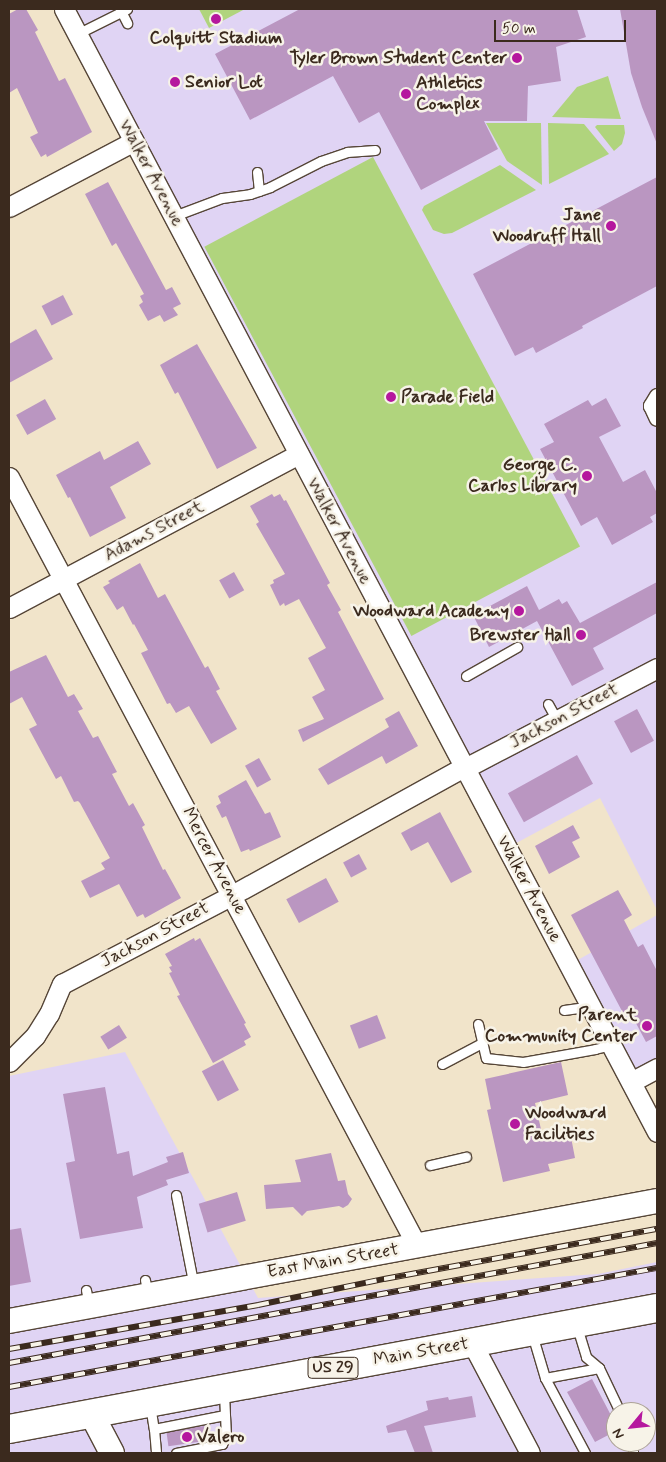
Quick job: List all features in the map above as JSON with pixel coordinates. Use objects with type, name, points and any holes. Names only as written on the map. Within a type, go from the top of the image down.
[{"type":"main road","name":"Main Street","points":[[9,1428],[150,1402],[225,1402],[472,1343],[657,1308]]},
{"type":"street","name":"Walker Avenue","points":[[64,9],[299,454],[468,766],[657,1132]]},
{"type":"street","points":[[9,207],[134,141]]},
{"type":"street","points":[[657,396],[652,406],[657,419]]},
{"type":"street","name":"Adams Street","points":[[9,608],[299,454]]},
{"type":"street","name":"Mercer Avenue","points":[[9,477],[417,1246]]},
{"type":"street","name":"Jackson Street","points":[[9,1062],[35,1036],[49,1014],[62,984],[232,895],[468,766],[553,712],[657,668]]},
{"type":"street","points":[[630,1082],[657,1068]]},
{"type":"street","name":"East Main Street","points":[[9,1321],[88,1298],[147,1288],[194,1287],[657,1201]]},
{"type":"street","points":[[472,1343],[530,1453]]},
{"type":"street","points":[[91,1413],[112,1453]]},
{"type":"lane","points":[[78,34],[123,10],[128,22]]},
{"type":"lane","points":[[174,216],[222,198],[259,191],[321,161],[347,152],[375,150]]},
{"type":"lane","points":[[257,172],[259,191]]},
{"type":"lane","points":[[466,676],[517,647]]},
{"type":"lane","points":[[564,1010],[591,1006]]},
{"type":"lane","points":[[478,1024],[486,1058],[523,1062],[595,1049],[611,1044]]},
{"type":"lane","points":[[442,1064],[482,1042]]},
{"type":"lane","points":[[430,1165],[466,1157]]},
{"type":"lane","points":[[176,1195],[194,1287]]},
{"type":"lane","points":[[576,1324],[586,1357],[599,1368],[615,1402]]},
{"type":"lane","points":[[531,1332],[545,1378],[585,1453]]},
{"type":"lane","points":[[545,1378],[599,1368]]},
{"type":"lane","points":[[150,1402],[156,1453]]},
{"type":"lane","points":[[154,1429],[225,1402],[226,1436],[222,1444],[176,1453]]},
{"type":"shaded area","name":"Woodward Academy","points":[[64,9],[657,9],[657,910],[600,798],[507,848]]},
{"type":"shaded area","points":[[657,915],[657,1068],[631,1082],[569,965]]},
{"type":"shaded area","points":[[125,1052],[258,1298],[598,1274],[657,1262],[657,1453],[9,1453],[9,1076]]},
{"type":"green space","name":"Colquitt Stadium","points":[[199,9],[245,9],[209,28]]},
{"type":"green space","points":[[608,76],[621,119],[552,117],[577,87]]},
{"type":"green space","points":[[486,123],[541,123],[542,185],[507,161]]},
{"type":"green space","points":[[548,123],[584,124],[609,154],[549,184]]},
{"type":"green space","points":[[597,125],[624,125],[625,133],[622,144],[614,151],[595,127]]},
{"type":"green space","name":"Parade Field","points":[[373,157],[580,546],[411,636],[204,247]]},
{"type":"green space","points":[[500,165],[536,190],[452,233],[444,234],[433,230],[422,210],[424,206]]},
{"type":"building","points":[[18,9],[26,9],[38,30],[35,32],[59,81],[65,78],[92,132],[47,157],[46,154],[41,157],[30,137],[38,133],[17,88],[9,93],[9,14]]},
{"type":"building","name":"Athletics Complex","points":[[300,9],[577,9],[586,37],[556,47],[561,81],[528,86],[527,121],[484,121],[498,149],[421,190],[379,112],[359,123],[333,76],[250,120],[215,54]]},
{"type":"building","points":[[620,9],[657,9],[657,144],[631,73]]},
{"type":"building","name":"Jane Woodruff Hall","points":[[657,177],[657,286],[536,353],[533,347],[515,356],[473,274]]},
{"type":"building","points":[[108,182],[166,290],[172,287],[181,304],[173,308],[178,315],[164,322],[160,315],[148,321],[139,305],[143,302],[140,296],[144,294],[116,243],[112,246],[85,194]]},
{"type":"building","points":[[63,295],[73,315],[52,325],[42,306]]},
{"type":"building","points":[[36,329],[53,359],[9,383],[9,344]]},
{"type":"building","points":[[197,344],[257,448],[217,469],[178,392],[175,394],[160,365]]},
{"type":"building","name":"George C. Carlos Library","points":[[606,398],[621,426],[599,437],[623,482],[645,470],[657,493],[657,513],[650,517],[653,522],[612,545],[597,517],[581,526],[540,449],[554,442],[544,424],[588,400],[592,406]]},
{"type":"building","points":[[45,399],[56,419],[27,435],[16,415]]},
{"type":"building","points":[[138,441],[151,464],[110,487],[126,518],[90,537],[70,497],[68,498],[56,475],[100,451],[104,460]]},
{"type":"building","points":[[272,494],[274,497],[280,494],[284,501],[286,500],[330,583],[327,585],[341,610],[338,612],[384,699],[303,742],[298,730],[324,719],[312,697],[325,690],[308,658],[326,648],[299,599],[285,606],[284,603],[280,606],[270,585],[274,583],[273,580],[285,574],[256,524],[259,522],[250,506]]},
{"type":"building","points":[[140,563],[158,598],[165,594],[205,668],[208,666],[220,689],[216,691],[237,729],[211,744],[189,706],[176,713],[170,703],[167,704],[141,653],[148,650],[134,624],[123,606],[117,610],[103,587],[110,583],[108,581]]},
{"type":"building","points":[[234,572],[244,590],[229,599],[219,580]]},
{"type":"building","name":"Brewster Hall","points":[[657,582],[657,613],[593,648],[604,669],[572,686],[537,621],[489,647],[473,615],[527,586],[539,610],[559,599],[562,604],[567,601],[580,623]]},
{"type":"building","points":[[46,655],[68,697],[74,694],[83,709],[78,711],[93,738],[98,736],[117,772],[112,774],[129,806],[133,803],[145,825],[142,827],[163,870],[165,869],[181,898],[145,918],[143,914],[137,917],[119,884],[90,898],[81,881],[105,869],[101,863],[110,858],[80,803],[78,801],[74,802],[61,776],[56,779],[29,729],[37,725],[22,697],[9,704],[9,672]]},
{"type":"building","points":[[637,709],[654,741],[631,753],[614,721]]},
{"type":"building","points":[[399,711],[418,746],[386,764],[382,756],[328,785],[318,769],[389,727],[385,719]]},
{"type":"building","points":[[577,755],[593,784],[524,822],[508,793]]},
{"type":"building","points":[[259,758],[271,780],[257,788],[245,766]]},
{"type":"building","points":[[246,780],[265,814],[270,812],[281,837],[250,851],[249,849],[241,852],[226,816],[222,818],[216,806],[221,803],[218,796]]},
{"type":"building","points":[[440,812],[472,872],[451,883],[428,842],[411,851],[401,833]]},
{"type":"building","points":[[573,825],[580,838],[572,842],[580,857],[549,874],[535,846]]},
{"type":"building","points":[[359,854],[367,869],[351,877],[343,862]]},
{"type":"building","points":[[326,878],[339,902],[299,923],[286,899]]},
{"type":"building","points":[[618,890],[632,915],[624,920],[638,947],[643,944],[657,971],[657,1036],[646,1042],[629,1010],[623,1013],[571,915]]},
{"type":"building","points":[[194,938],[195,941],[200,938],[246,1023],[244,1024],[251,1037],[244,1041],[246,1045],[213,1063],[177,996],[180,995],[169,973],[172,972],[169,967],[172,966],[165,954]]},
{"type":"building","points":[[377,1015],[386,1038],[359,1049],[350,1025]]},
{"type":"building","points":[[119,1025],[127,1038],[108,1049],[100,1037]]},
{"type":"building","points":[[223,1060],[239,1090],[218,1101],[202,1071]]},
{"type":"building","name":"Woodward Facilities","points":[[561,1062],[568,1095],[535,1103],[543,1138],[570,1132],[575,1158],[548,1164],[550,1171],[503,1182],[487,1110],[491,1109],[485,1079]]},
{"type":"building","points":[[105,1087],[117,1154],[129,1151],[133,1176],[168,1162],[166,1157],[183,1152],[189,1173],[166,1180],[168,1185],[137,1197],[143,1228],[80,1239],[66,1163],[75,1161],[63,1094]]},
{"type":"building","points":[[331,1153],[338,1181],[345,1180],[348,1194],[352,1199],[348,1205],[343,1208],[339,1206],[307,1211],[302,1216],[293,1207],[266,1209],[264,1185],[301,1182],[295,1160]]},
{"type":"building","points":[[237,1192],[246,1221],[208,1232],[199,1204]]},
{"type":"building","points":[[21,1228],[31,1282],[9,1286],[9,1230]]},
{"type":"building","points":[[592,1379],[606,1406],[606,1436],[595,1442],[567,1392]]},
{"type":"building","points":[[472,1396],[476,1417],[424,1426],[433,1453],[415,1453],[406,1430],[388,1433],[386,1426],[428,1410],[426,1401],[448,1397],[449,1400]]},
{"type":"building","name":"Valero","points":[[204,1426],[206,1441],[168,1446],[166,1431]]},
{"type":"railway","points":[[9,1349],[258,1305],[384,1279],[657,1229]]},
{"type":"railway","points":[[9,1363],[657,1243]]},
{"type":"railway","points":[[9,1387],[657,1268]]},
{"type":"place","name":"Colquitt Stadium","points":[[216,19]]},
{"type":"place","name":"Tyler Brown Student Center","points":[[517,58]]},
{"type":"place","name":"Senior Lot","points":[[175,82]]},
{"type":"place","name":"Athletics Complex","points":[[406,94]]},
{"type":"place","name":"Jane Woodruff Hall","points":[[611,226]]},
{"type":"place","name":"Parade Field","points":[[391,397]]},
{"type":"place","name":"George C. Carlos Library","points":[[587,476]]},
{"type":"place","name":"Woodward Academy","points":[[519,611]]},
{"type":"place","name":"Brewster Hall","points":[[581,635]]},
{"type":"place","name":"Parent Community Center","points":[[647,1026]]},
{"type":"place","name":"Woodward Facilities","points":[[515,1124]]},
{"type":"place","name":"Valero","points":[[187,1437]]}]
